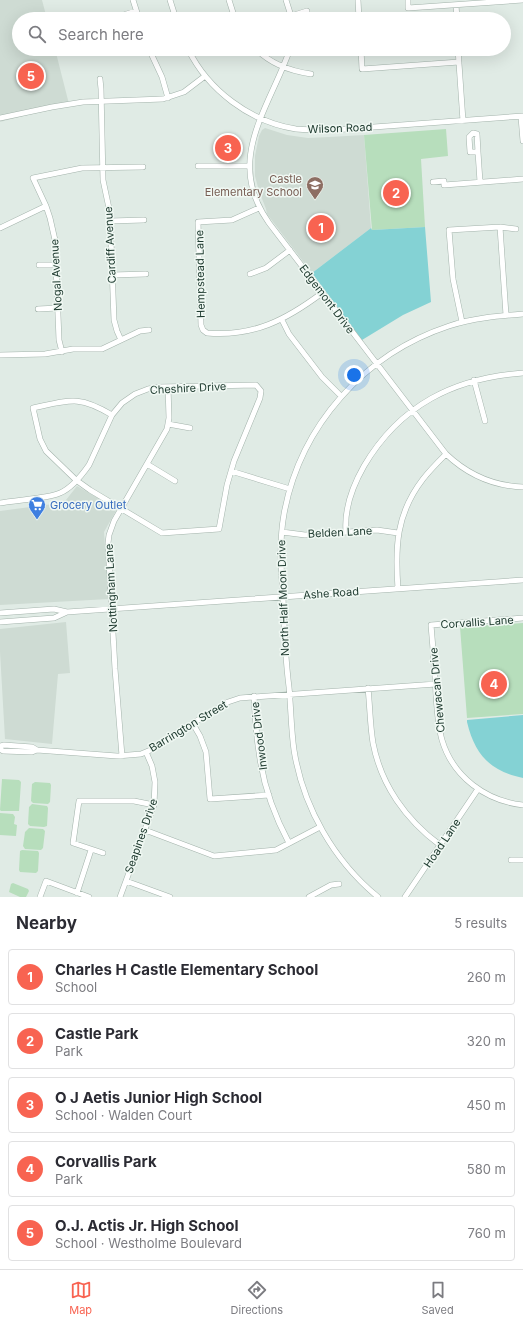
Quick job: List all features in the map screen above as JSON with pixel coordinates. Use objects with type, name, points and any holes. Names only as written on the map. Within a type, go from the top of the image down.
[{"type":"street","points":[[133,0],[136,11],[133,12]]},
{"type":"street","points":[[170,0],[174,12]]},
{"type":"street","points":[[229,0],[233,12]]},
{"type":"street","points":[[286,0],[290,12]]},
{"type":"street","points":[[358,0],[359,12]]},
{"type":"street","points":[[408,0],[408,8],[523,0]]},
{"type":"street","points":[[456,5],[456,12]]},
{"type":"street","points":[[152,56],[162,77],[168,98]]},
{"type":"street","name":"Wilson Road","points":[[192,56],[205,76],[232,102],[261,118],[285,127],[308,130],[333,130],[522,117]]},
{"type":"street","points":[[265,56],[283,67],[311,74]]},
{"type":"street","name":"Edgemont Drive","points":[[287,56],[252,143],[249,166],[251,184],[260,208],[269,223],[446,454],[461,467],[479,477],[499,484],[523,487]]},
{"type":"street","points":[[361,56],[362,69],[459,62]]},
{"type":"street","points":[[459,56],[463,121]]},
{"type":"street","points":[[0,118],[69,104],[102,101],[156,100],[168,98],[184,92],[205,76]]},
{"type":"street","name":"Cardiff Avenue","points":[[100,79],[102,101],[102,168],[103,180],[110,208],[114,320],[121,340]]},
{"type":"street","points":[[522,117],[523,141]]},
{"type":"street","points":[[478,152],[480,182]]},
{"type":"street","points":[[198,166],[249,166]]},
{"type":"street","points":[[102,168],[143,167]]},
{"type":"street","name":"Nogal Avenue","points":[[62,352],[59,340],[55,240],[52,223],[34,178],[82,168],[102,168]]},
{"type":"street","points":[[433,182],[444,181],[444,184],[523,179]]},
{"type":"street","points":[[0,228],[46,206]]},
{"type":"street","name":"Hempstead Lane","points":[[260,208],[232,220],[198,222],[202,328],[204,332],[234,332],[256,329],[282,320],[322,293]]},
{"type":"street","points":[[110,221],[144,220]]},
{"type":"street","points":[[500,227],[506,315]]},
{"type":"street","points":[[462,322],[453,279],[449,230],[500,227],[516,229]]},
{"type":"street","points":[[250,274],[266,268],[290,250]]},
{"type":"street","points":[[39,265],[57,265]]},
{"type":"street","points":[[112,275],[146,274]]},
{"type":"street","points":[[38,309],[58,308]]},
{"type":"street","name":"North Half Moon Drive","points":[[378,897],[344,862],[320,827],[305,792],[297,764],[292,735],[290,694],[285,656],[280,558],[285,509],[290,488],[310,442],[328,413],[341,396],[362,375],[376,364],[414,340],[437,330],[462,322],[506,315],[523,314]]},
{"type":"street","points":[[282,320],[289,334],[322,377],[341,396]]},
{"type":"street","points":[[0,355],[45,354],[73,350],[102,349],[140,331],[148,330]]},
{"type":"street","points":[[346,532],[345,519],[347,505],[362,470],[376,448],[397,424],[412,411],[445,391],[474,380],[523,374]]},
{"type":"street","points":[[474,380],[485,421]]},
{"type":"street","name":"Cheshire Drive","points":[[0,503],[54,495],[64,491],[89,465],[112,415],[122,403],[135,394],[148,389],[168,387],[256,385],[260,389],[260,398],[239,446],[231,471]]},
{"type":"street","name":"Nottingham Lane","points":[[122,756],[108,544],[111,528],[164,435],[168,424],[168,387]]},
{"type":"street","points":[[112,415],[94,404],[80,401],[65,401],[33,408],[40,439],[46,450],[76,480],[162,533],[219,529],[231,471],[290,488]]},
{"type":"street","points":[[168,424],[190,428]]},
{"type":"street","points":[[398,589],[396,552],[398,533],[406,508],[416,488],[446,454]]},
{"type":"street","points":[[147,464],[175,481]]},
{"type":"street","name":"Belden Lane","points":[[282,532],[305,535],[377,530],[398,533]]},
{"type":"street","name":"Ashe Road","points":[[0,613],[54,609],[67,612],[523,580]]},
{"type":"street","name":"Ashe Road","points":[[0,622],[54,618],[67,612]]},
{"type":"street","name":"Corvallis Lane","points":[[431,625],[523,618]]},
{"type":"street","name":"Chewacan Drive","points":[[431,625],[438,724],[446,750],[459,772],[478,789],[504,802],[523,805]]},
{"type":"street","name":"Barrington Street","points":[[0,749],[3,751],[32,752],[37,750],[122,756],[133,755],[146,752],[228,702],[240,698],[436,684]]},
{"type":"street","points":[[368,688],[374,744],[386,782],[405,812],[425,833],[440,845]]},
{"type":"street","name":"Inwood Drive","points":[[254,696],[259,753],[269,795],[289,844]]},
{"type":"street","points":[[192,724],[200,736],[206,752],[210,799],[269,795]]},
{"type":"street","name":"Barrington Street","points":[[0,746],[4,744],[32,747],[37,750]]},
{"type":"street","name":"Seapines Drive","points":[[120,897],[154,805],[155,782],[152,766],[146,752]]},
{"type":"street","name":"Hoad Lane","points":[[405,897],[478,789]]},
{"type":"street","points":[[103,853],[72,843],[79,802],[134,801],[154,805]]},
{"type":"street","points":[[145,830],[214,856],[270,852],[289,844],[320,827]]},
{"type":"street","points":[[77,892],[92,850]]},
{"type":"street","points":[[510,860],[523,860]]},
{"type":"street","points":[[126,880],[170,897]]},
{"type":"street","points":[[40,897],[46,881],[89,897]]},
{"type":"street","points":[[309,897],[332,886],[340,884]]},
{"type":"shaded area","points":[[0,0],[42,0],[45,12],[12,12],[12,56],[57,56],[69,104],[0,122]]},
{"type":"shaded area","name":"Castle Elementary School","points":[[265,128],[287,135],[308,138],[364,135],[371,228],[312,273],[267,214],[259,191],[255,176],[255,156],[259,136]]},
{"type":"shaded area","points":[[77,486],[117,509],[104,532],[109,599],[0,605],[0,511],[53,504],[66,500]]},
{"type":"shaded area","points":[[66,622],[70,673],[58,674],[52,744],[5,739],[0,629]]},
{"type":"green space","points":[[446,129],[448,156],[421,159],[425,227],[372,230],[364,135]]},
{"type":"green space","points":[[523,623],[523,714],[467,718],[460,627]]},
{"type":"green space","points":[[2,779],[19,780],[21,782],[19,811],[0,810]]},
{"type":"green space","points":[[35,782],[50,783],[50,802],[48,804],[33,803],[31,801],[32,784]]},
{"type":"green space","points":[[32,804],[47,806],[47,826],[30,826],[28,824],[29,807]]},
{"type":"green space","points":[[0,813],[13,814],[15,817],[14,824],[17,825],[16,836],[0,835]]},
{"type":"green space","points":[[29,828],[43,829],[45,831],[43,848],[41,850],[25,849],[23,846],[25,832]]},
{"type":"green space","points":[[20,851],[38,851],[38,871],[36,873],[20,872]]},
{"type":"green space","points":[[13,883],[28,889],[29,891],[26,897],[20,897],[9,892],[11,884]]},
{"type":"water","points":[[425,227],[431,302],[403,315],[362,340],[312,273],[371,228],[372,230]]},
{"type":"water","points":[[523,715],[523,778],[501,771],[486,760],[474,744],[467,720]]},
{"type":"place","name":"O.J. Actis Jr. High School","points":[[31,76]]},
{"type":"place","name":"O J Aetis Junior High School","points":[[228,148]]},
{"type":"place","name":"Castle Park","points":[[396,193]]},
{"type":"place","name":"Castle Elementary School","points":[[315,200]]},
{"type":"place","name":"Charles H Castle Elementary School","points":[[321,228]]},
{"type":"place","name":"Grocery Outlet","points":[[37,520]]},
{"type":"place","name":"Corvallis Park","points":[[494,684]]}]
